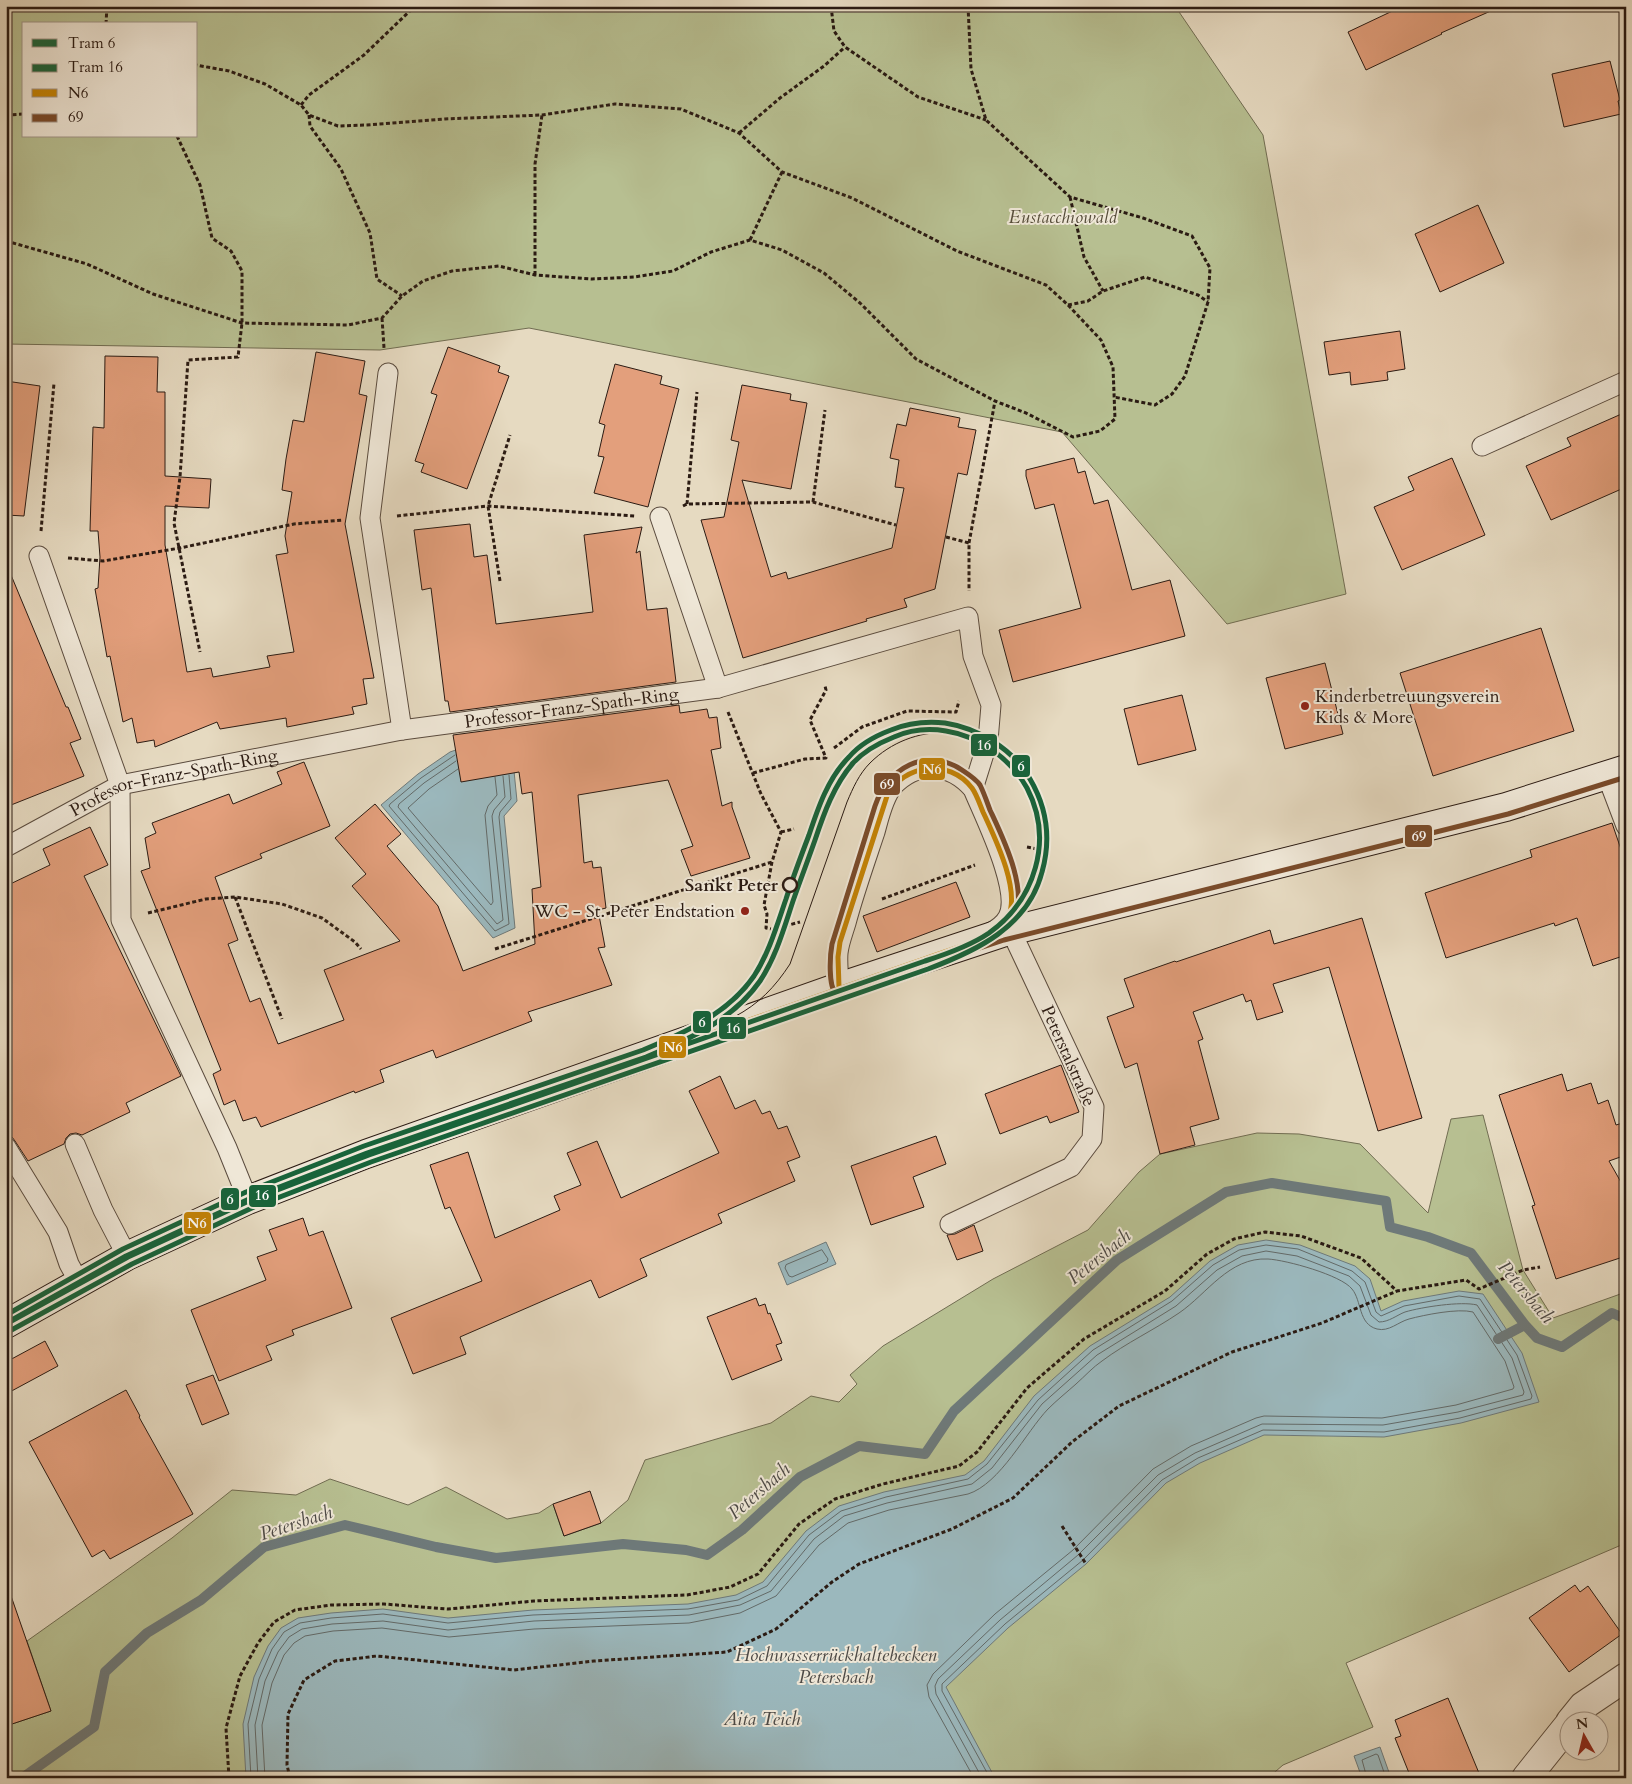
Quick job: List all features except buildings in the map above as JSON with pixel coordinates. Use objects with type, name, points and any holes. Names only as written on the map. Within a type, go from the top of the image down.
[{"type":"street","points":[[6,1324],[127,1256],[248,1200],[366,1154],[839,987],[1011,931],[1496,809],[1616,773]]},
{"type":"street","points":[[1578,1712],[1583,1706],[1626,1677]]},
{"type":"street","points":[[1526,1778],[1560,1735]]},
{"type":"lane","points":[[388,373],[370,518],[402,730]]},
{"type":"lane","points":[[1482,446],[1626,381]]},
{"type":"lane","points":[[660,518],[718,688]]},
{"type":"lane","points":[[39,556],[120,785],[121,920],[227,1148],[248,1200]]},
{"type":"lane","points":[[968,617],[973,656],[991,705],[988,741],[973,788]]},
{"type":"lane","name":"Professor-Franz-Spath-Ring","points":[[6,847],[120,785],[402,730],[718,688],[968,617]]},
{"type":"lane","points":[[839,987],[838,953],[885,802],[892,787],[905,776],[919,769],[935,768],[951,771],[964,778],[973,788],[1009,878],[1012,898],[1009,916],[998,929],[967,944]]},
{"type":"lane","points":[[1616,773],[1626,826]]},
{"type":"lane","name":"Peterstalstraße","points":[[950,1224],[1072,1167],[1092,1139],[1094,1107],[1011,931]]},
{"type":"lane","points":[[75,1144],[103,1210],[127,1256]]},
{"type":"lane","points":[[6,1147],[58,1232],[69,1264],[79,1282]]},
{"type":"path","points":[[106,22],[107,6]]},
{"type":"path","points":[[301,105],[309,95],[364,55],[415,6]]},
{"type":"path","points":[[830,6],[834,31],[845,46],[918,97],[986,120],[1070,197],[1143,218],[1192,236],[1210,268],[1208,302],[1185,376],[1172,394],[1155,405],[1114,397]]},
{"type":"path","points":[[968,6],[971,69],[986,120]]},
{"type":"path","points":[[739,133],[780,98],[824,66],[845,46]]},
{"type":"path","points":[[198,65],[229,72],[265,84],[301,105],[309,116],[310,126],[340,169],[370,233],[377,279],[402,296]]},
{"type":"path","points":[[6,241],[87,264],[153,294],[242,323],[348,325],[382,318],[402,296],[422,281],[452,272],[500,266],[534,275],[592,279],[634,277],[673,271],[711,252],[750,240],[782,250],[824,273],[860,303],[916,359],[995,401],[1026,413],[1072,437],[1100,431],[1115,419],[1113,367],[1101,340],[1068,304],[1046,285],[957,251],[852,198],[782,172],[739,133],[681,109],[614,104],[542,115],[338,126],[309,116]]},
{"type":"path","points":[[6,115],[22,114]]},
{"type":"path","points":[[534,275],[535,164],[542,115]]},
{"type":"path","points":[[178,138],[200,185],[212,238],[231,251],[242,271],[242,323],[238,357],[188,360],[180,477],[174,523],[200,652]]},
{"type":"path","points":[[750,240],[782,172]]},
{"type":"path","points":[[1070,197],[1084,257],[1103,290]]},
{"type":"path","points":[[1068,304],[1088,301],[1103,290],[1145,277],[1198,295],[1208,302]]},
{"type":"path","points":[[382,318],[384,342]]},
{"type":"path","points":[[54,383],[39,556],[103,561],[180,548],[294,524],[488,506],[660,518],[687,504],[813,502],[896,525]]},
{"type":"path","points":[[687,504],[697,392]]},
{"type":"path","points":[[968,617],[970,544],[995,401]]},
{"type":"path","points":[[813,502],[825,410]]},
{"type":"path","points":[[500,581],[488,506],[510,435]]},
{"type":"path","points":[[946,537],[970,544]]},
{"type":"path","points":[[752,773],[806,759],[826,758],[810,720],[826,690],[817,660]]},
{"type":"path","points":[[834,748],[862,727],[907,711],[956,712],[960,698],[978,671]]},
{"type":"path","points":[[718,688],[761,794],[781,832],[772,862],[764,904],[767,914],[766,928],[770,929]]},
{"type":"path","points":[[781,832],[794,829]]},
{"type":"path","points":[[1023,847],[1037,849]]},
{"type":"path","points":[[495,949],[772,862]]},
{"type":"path","points":[[876,901],[975,865]]},
{"type":"path","points":[[121,920],[206,899],[235,897],[282,904],[322,918],[355,942],[361,949]]},
{"type":"path","points":[[235,897],[282,1019]]},
{"type":"path","points":[[785,926],[800,922]]},
{"type":"path","points":[[229,1778],[226,1728],[240,1676],[258,1643],[274,1622],[295,1610],[331,1605],[384,1604],[448,1609],[534,1601],[687,1595],[730,1587],[758,1574],[799,1524],[835,1499],[883,1484],[959,1466],[977,1452],[1027,1388],[1084,1339],[1165,1292],[1207,1254],[1234,1239],[1265,1232],[1301,1236],[1361,1258],[1397,1291]]},
{"type":"path","points":[[290,1778],[287,1765],[288,1714],[304,1680],[335,1661],[377,1656],[514,1670],[594,1661],[727,1652],[776,1629],[832,1582],[859,1564],[952,1529],[1012,1498],[1072,1442],[1119,1406],[1232,1352],[1322,1323],[1397,1291],[1466,1280],[1479,1289],[1523,1270],[1540,1267]]},
{"type":"path","points":[[1062,1526],[1086,1564]]},
{"type":"green space","name":"Eustacchiowald","points":[[6,6],[1175,6],[1263,135],[1346,594],[1227,624],[1062,432],[529,328],[380,350],[6,344]]},
{"type":"green space","points":[[1483,1115],[1523,1270],[1553,1318],[1626,1292],[1626,1543],[1346,1663],[1373,1727],[1283,1765],[1268,1778],[6,1778],[6,1726],[51,1711],[27,1641],[172,1538],[232,1490],[296,1495],[330,1479],[408,1505],[446,1487],[507,1519],[539,1513],[553,1504],[564,1536],[601,1523],[628,1500],[645,1460],[771,1423],[811,1396],[839,1402],[857,1384],[850,1375],[883,1346],[993,1279],[1088,1230],[1139,1172],[1160,1154],[1257,1133],[1299,1134],[1360,1144],[1428,1213],[1451,1119]]},
{"type":"water","points":[[510,731],[517,801],[504,816],[515,928],[493,938],[381,805],[418,774],[450,752]]},
{"type":"water","name":"Hochwasserrückhaltebecken Petersbach","points":[[1266,1240],[1300,1245],[1355,1266],[1370,1279],[1381,1311],[1403,1301],[1459,1291],[1483,1294],[1522,1353],[1539,1402],[1461,1423],[1384,1437],[1264,1435],[1200,1463],[1166,1483],[1086,1564],[1008,1628],[946,1687],[995,1778],[246,1778],[243,1724],[254,1677],[268,1646],[281,1628],[298,1618],[383,1609],[448,1618],[533,1610],[688,1604],[736,1595],[763,1582],[806,1531],[839,1506],[884,1492],[965,1475],[984,1461],[1034,1396],[1090,1346],[1170,1297],[1210,1261],[1238,1245]]},
{"type":"water","points":[[826,1242],[836,1264],[787,1285],[778,1263]]},
{"type":"water","points":[[1380,1747],[1391,1778],[1362,1778],[1354,1756]]},
{"type":"waterway","name":"Petersbach","points":[[22,1778],[94,1727],[105,1672],[147,1633],[201,1600],[264,1547],[345,1525],[436,1547],[496,1558],[623,1544],[686,1550],[707,1555],[742,1530],[800,1477],[859,1446],[925,1454],[954,1411],[1117,1260],[1226,1192],[1272,1183],[1386,1201],[1390,1227],[1428,1237],[1471,1253],[1525,1325],[1537,1338],[1562,1347],[1612,1313],[1626,1319]]},
{"type":"waterway","points":[[1498,1339],[1525,1325]]},
{"type":"tram line","name":"6","points":[[6,1315],[123,1249],[246,1192],[364,1146],[643,1050],[674,1037],[718,1012],[743,989],[754,976],[764,958],[816,814],[829,784],[853,752],[885,732],[924,722],[945,723],[970,730],[994,742],[1014,758],[1023,768],[1036,790],[1044,813],[1047,836],[1045,860],[1035,891],[1025,908],[1012,922],[998,934],[964,954],[928,969],[371,1162],[254,1207],[132,1264],[6,1333]]},
{"type":"tram line","name":"16","points":[[6,1324],[128,1257],[251,1200],[369,1155],[942,956],[974,942],[989,933],[1018,904],[1035,868],[1039,848],[1039,828],[1035,808],[1027,788],[1012,768],[993,750],[970,738],[939,730],[919,730],[888,739],[862,755],[853,763],[840,781],[822,820],[771,962],[749,995],[723,1018],[693,1036],[646,1057],[367,1153],[249,1199],[126,1256],[10,1321]]},
{"type":"tram line","points":[[645,1049],[734,1017],[759,1001],[790,964],[847,802],[863,772],[870,763],[887,749],[906,740],[926,734],[947,732],[987,741],[1006,752],[1022,767],[1031,779],[1043,807],[1047,838],[1044,868],[1039,882],[1032,896],[1017,916],[985,943],[939,964]]},
{"type":"transit line","name":"69","points":[[1013,922],[1017,910],[1017,881],[1013,865],[980,785],[967,773],[948,763],[935,760],[922,761],[910,765],[889,781],[875,806],[832,944],[830,970],[833,990],[836,994],[841,994],[1004,940],[1508,814],[1626,777]]},
{"type":"transit line","name":"N6","points":[[6,1324],[127,1256],[248,1200],[366,1154],[967,944],[990,934],[1001,927],[1008,917],[1011,906],[1009,879],[1000,850],[975,794],[962,778],[951,772],[939,769],[915,771],[895,785],[887,796],[840,942],[838,957],[839,987]]},
{"type":"place","name":"Kinderbetreuungsverein Kids & More","points":[[1305,706]]},
{"type":"place","name":"Sankt Peter","points":[[790,885]]},
{"type":"place","name":"WC - St. Peter Endstation","points":[[745,911]]},
{"type":"water label","name":"Aita Teich","points":[[762,1719]]}]
